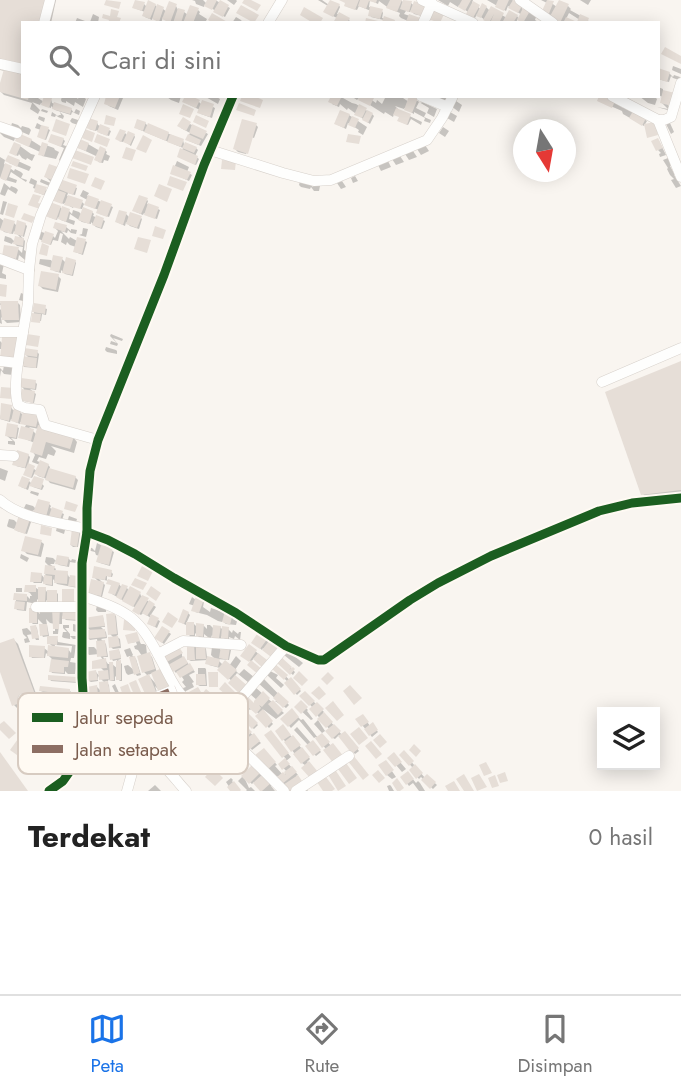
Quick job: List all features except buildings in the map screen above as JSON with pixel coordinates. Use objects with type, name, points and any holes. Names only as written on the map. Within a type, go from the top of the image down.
[{"type":"street","points":[[45,21],[50,0]]},
{"type":"street","points":[[269,21],[282,0]]},
{"type":"street","points":[[520,0],[550,21]]},
{"type":"street","points":[[423,21],[427,2],[469,21]]},
{"type":"street","points":[[0,64],[21,69]]},
{"type":"street","points":[[618,98],[658,120],[664,120],[671,117],[681,83]]},
{"type":"street","points":[[95,98],[41,215],[32,244],[28,303],[18,363],[16,396],[18,405],[40,410],[46,425],[98,440]]},
{"type":"street","points":[[83,693],[82,563],[87,531],[90,471],[98,440],[164,275],[230,98]]},
{"type":"street","points":[[426,98],[448,107]]},
{"type":"street","points":[[210,149],[314,181],[331,180],[427,140],[452,98]]},
{"type":"street","points":[[658,120],[681,177]]},
{"type":"street","points":[[0,127],[18,132]]},
{"type":"street","points":[[0,259],[29,270]]},
{"type":"street","points":[[0,332],[23,332]]},
{"type":"street","points":[[602,382],[681,348]]},
{"type":"street","points":[[0,361],[18,363]]},
{"type":"street","points":[[0,455],[14,456]]},
{"type":"street","points":[[0,500],[8,507],[39,519],[87,531],[108,540],[236,613],[286,646],[324,660],[410,600],[491,556],[598,511],[632,503],[681,498]]},
{"type":"street","points":[[36,607],[82,601],[111,606],[128,614],[142,628],[180,693]]},
{"type":"street","points":[[158,654],[183,641],[241,645]]},
{"type":"street","points":[[245,693],[286,646]]},
{"type":"street","points":[[166,693],[176,689]]},
{"type":"street","points":[[248,756],[284,791]]},
{"type":"street","points":[[296,791],[349,756]]},
{"type":"street","points":[[49,791],[67,774]]},
{"type":"street","points":[[127,791],[132,774]]},
{"type":"street","points":[[171,774],[186,791]]},
{"type":"marked path","points":[[166,693],[176,689]]},
{"type":"cycle path","points":[[83,693],[82,563],[87,532],[90,471],[98,440],[232,98]]},
{"type":"cycle path","points":[[87,532],[135,554],[236,613],[286,646],[324,660],[410,600],[491,556],[599,511],[632,503],[681,498]]},
{"type":"cycle path","points":[[49,791],[68,774]]}]
